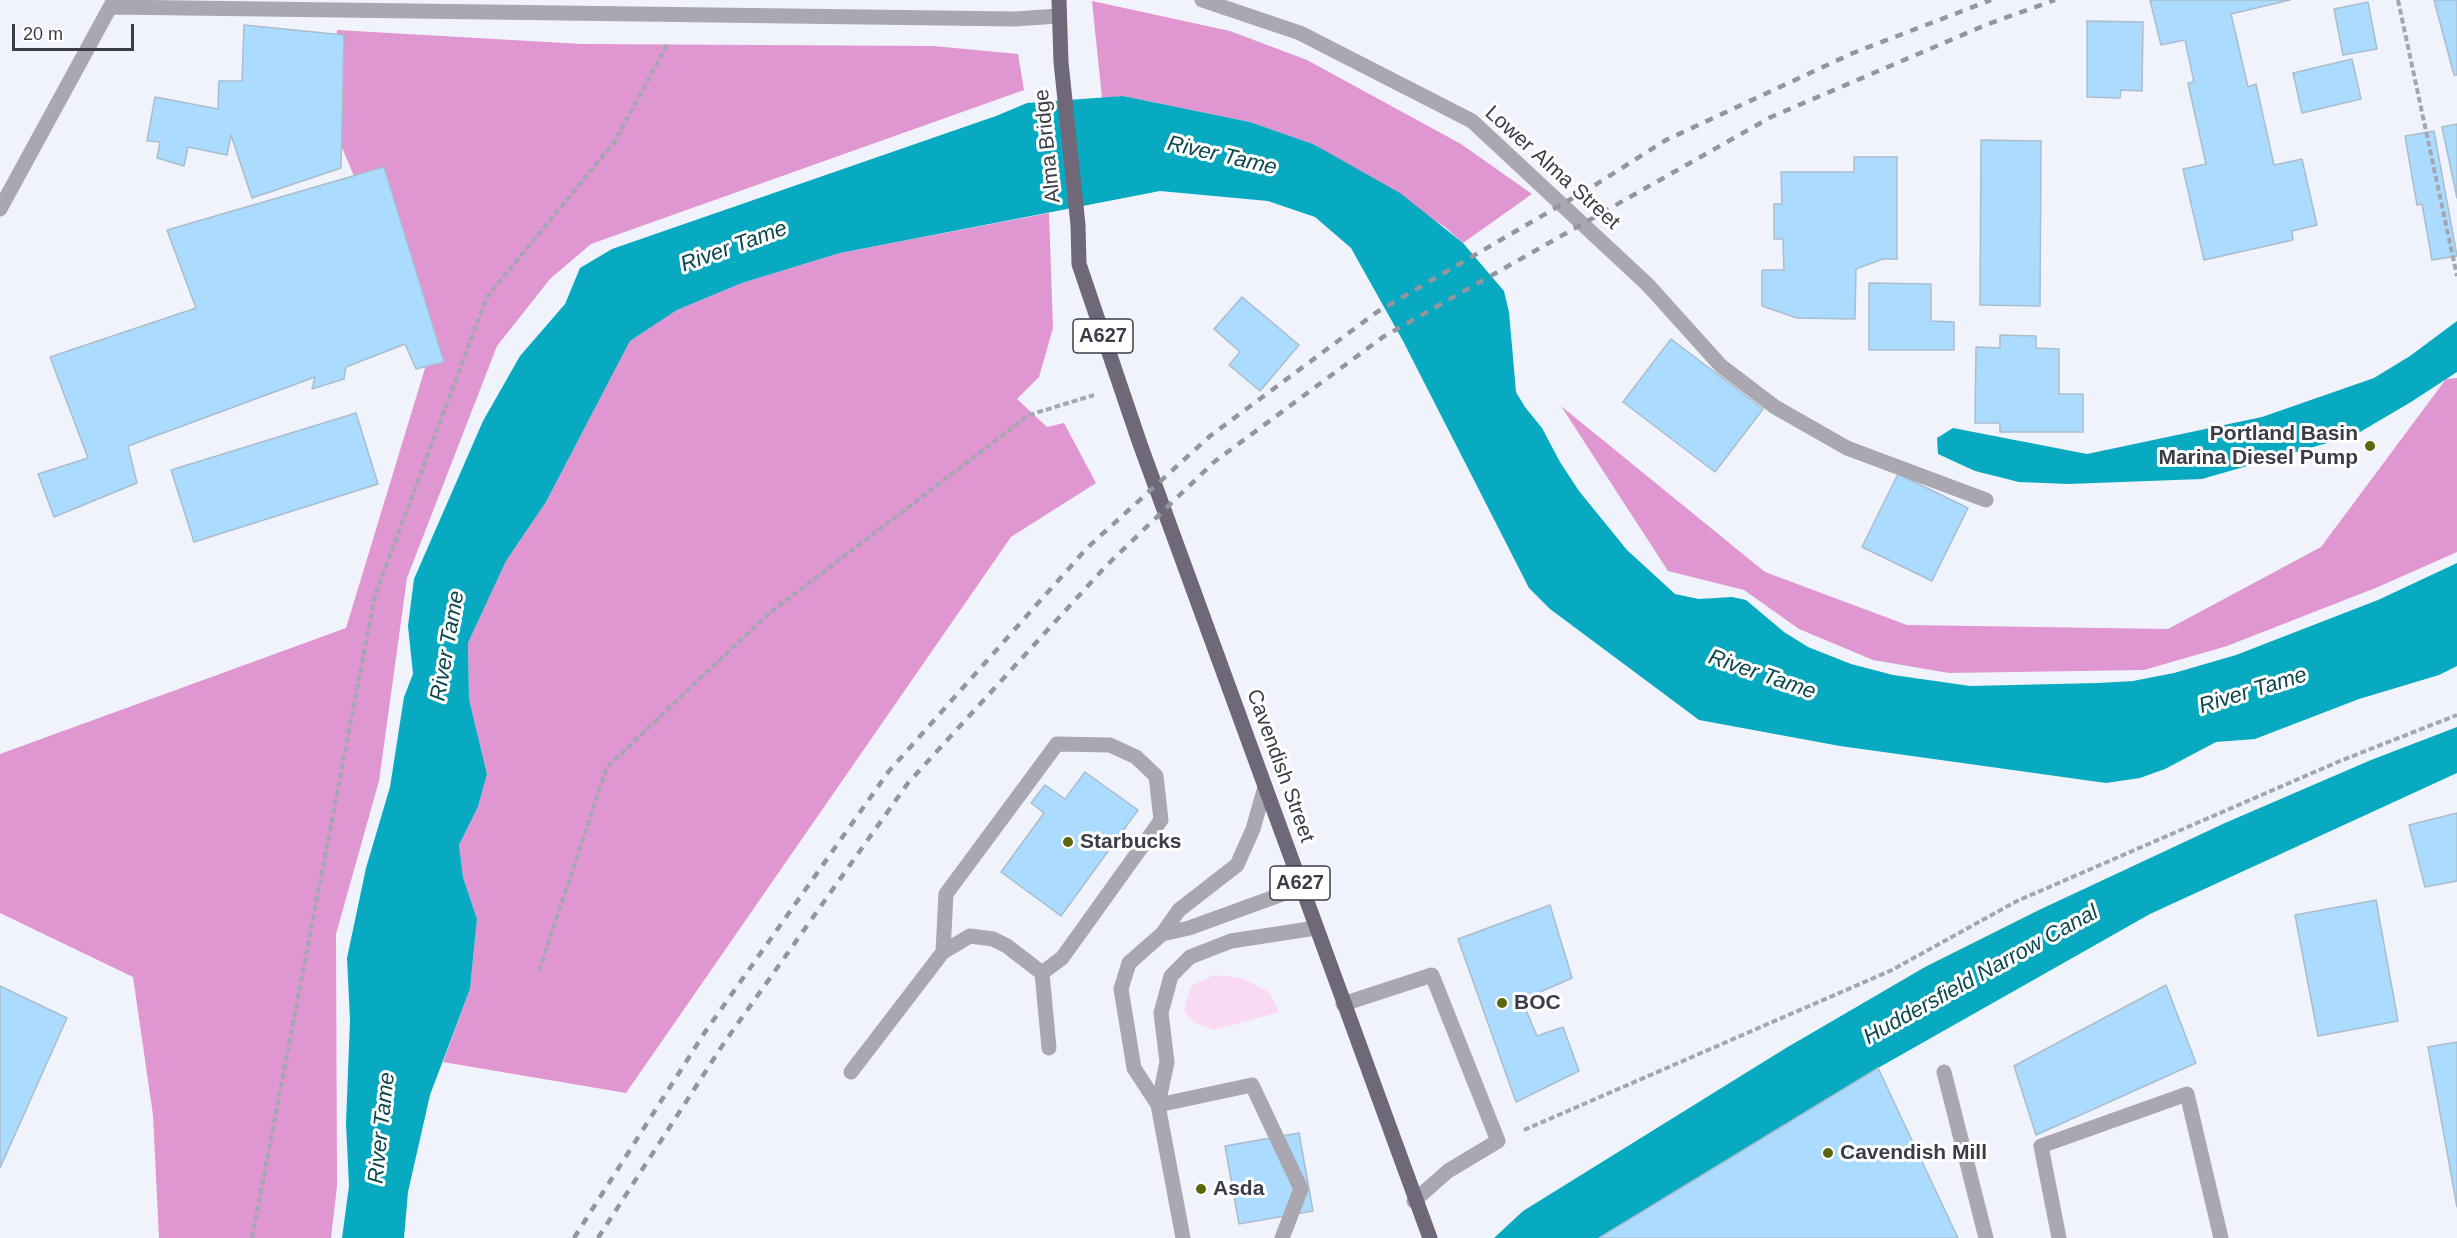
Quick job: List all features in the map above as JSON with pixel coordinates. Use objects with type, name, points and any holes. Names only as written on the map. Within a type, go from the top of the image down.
[{"type":"main road","name":"A627","points":[[1059,0],[1059,16]]},
{"type":"main road","name":"Alma Bridge","points":[[1059,16],[1061,62],[1078,225],[1079,264],[1119,382]]},
{"type":"main road","name":"Cavendish Street","points":[[1119,382],[1414,1201],[1430,1238]]},
{"type":"street","name":"Lower Alma Street","points":[[1202,0],[1300,33],[1472,121],[1648,285],[1720,366],[1775,407],[1847,448],[1986,500]]},
{"type":"street","points":[[0,209],[112,3],[1015,19],[1059,16]]},
{"type":"street","points":[[943,952],[946,894],[1057,744],[1110,745],[1136,757],[1156,776],[1161,820],[1062,958],[1041,973]]},
{"type":"street","points":[[1183,1238],[1158,1105],[1134,1068],[1121,989],[1129,963],[1162,934],[1179,910],[1237,865],[1253,829],[1265,787]]},
{"type":"street","points":[[1162,934],[1190,928],[1302,887]]},
{"type":"street","points":[[1158,1105],[1167,1062],[1161,1013],[1171,976],[1190,957],[1231,940],[1316,928]]},
{"type":"street","points":[[851,1072],[943,952],[970,936],[993,939],[1006,946],[1041,973],[1049,1048]]},
{"type":"street","points":[[1343,1004],[1432,975],[1498,1141],[1448,1171],[1414,1201]]},
{"type":"street","points":[[1944,1072],[1986,1238]]},
{"type":"street","points":[[1158,1105],[1252,1085],[1301,1189],[1282,1238]]},
{"type":"street","points":[[2059,1238],[2041,1146],[2187,1094],[2221,1238]]},
{"type":"path","points":[[2398,0],[2457,276]]},
{"type":"path","points":[[252,1238],[375,595],[487,297],[615,141],[683,13]]},
{"type":"path","points":[[539,971],[608,767],[767,615],[1029,415],[1091,396],[1119,382]]},
{"type":"path","points":[[1498,1141],[1892,970],[2017,901],[2340,761],[2457,715]]},
{"type":"shaded area","points":[[1092,1],[1230,31],[1307,60],[1461,144],[1532,194],[1463,243],[1445,227],[1313,144],[1250,122],[1123,96],[1102,98]]},
{"type":"shaded area","points":[[337,30],[582,44],[933,46],[1018,54],[1024,90],[591,244],[550,279],[497,346],[407,578],[379,781],[336,934],[337,1186],[331,1238],[159,1238],[153,1115],[133,977],[0,913],[0,754],[346,628],[429,355],[330,119]]},
{"type":"shaded area","points":[[1049,213],[1053,328],[1039,377],[1017,399],[1047,427],[1064,423],[1096,483],[1011,537],[626,1093],[443,1062],[470,989],[477,919],[463,877],[459,845],[478,807],[487,774],[469,699],[468,643],[506,561],[546,502],[630,341],[677,310],[742,283],[840,253]]},
{"type":"shaded area","points":[[2457,378],[2457,552],[2378,587],[2227,646],[2144,670],[1949,673],[1873,660],[1799,629],[1744,590],[1668,571],[1561,406],[1765,572],[1907,625],[2168,629],[2321,547],[2446,379]]},
{"type":"shaded area","points":[[1214,975],[1242,978],[1269,992],[1279,1012],[1215,1030],[1197,1024],[1184,1011],[1191,986]]},
{"type":"water","name":"River Tame","points":[[1123,96],[1250,122],[1313,144],[1400,193],[1463,243],[1504,291],[1509,312],[1516,392],[1525,407],[1542,428],[1579,491],[1627,550],[1675,594],[1699,599],[1732,597],[1746,600],[1784,632],[1808,647],[1851,664],[1893,675],[1970,686],[2099,683],[2133,681],[2174,673],[2236,655],[2378,600],[2457,563],[2457,666],[2439,675],[2359,699],[2255,739],[2216,742],[2165,769],[2140,778],[2106,783],[1840,746],[1699,720],[1550,609],[1529,588],[1403,341],[1351,248],[1315,217],[1268,201],[1160,191],[840,253],[742,283],[677,310],[630,341],[546,502],[506,561],[468,643],[469,699],[487,774],[478,807],[459,845],[463,877],[477,919],[470,989],[430,1095],[408,1192],[404,1238],[342,1238],[349,1186],[346,1123],[350,1020],[347,958],[366,868],[390,787],[404,697],[413,674],[408,626],[414,579],[483,421],[520,356],[565,304],[580,268],[612,249],[996,116],[1027,103]]},
{"type":"water","points":[[2457,321],[2457,372],[2411,402],[2355,435],[2202,479],[2068,484],[2019,482],[1975,471],[1938,454],[1937,438],[1953,428],[2087,454],[2262,417],[2374,378],[2410,356]]},
{"type":"water","name":"Huddersfield Narrow Canal","points":[[2457,727],[2457,773],[2150,914],[1878,1068],[1599,1238],[1494,1238],[1523,1211],[1786,1048],[1925,967],[2039,910],[2225,823],[2371,760]]},
{"type":"building","points":[[2150,0],[2290,0],[2231,14],[2248,87],[2256,84],[2274,165],[2302,159],[2317,225],[2292,231],[2293,240],[2204,260],[2183,169],[2206,164],[2188,83],[2194,82],[2185,40],[2161,45]]},
{"type":"building","points":[[2434,0],[2457,0],[2457,75],[2454,75]]},
{"type":"building","points":[[2368,2],[2377,49],[2343,55],[2334,9]]},
{"type":"building","points":[[2087,21],[2143,22],[2142,91],[2121,90],[2120,98],[2087,97]]},
{"type":"building","points":[[244,25],[344,35],[341,168],[252,198],[231,135],[227,155],[188,147],[184,166],[157,158],[160,142],[147,141],[155,97],[218,109],[219,81],[242,81]]},
{"type":"building","points":[[2352,59],[2361,99],[2302,113],[2293,73]]},
{"type":"building","points":[[2457,124],[2457,198],[2442,127]]},
{"type":"building","points":[[2434,131],[2457,256],[2432,260],[2422,204],[2417,205],[2405,136]]},
{"type":"building","points":[[1981,140],[2041,141],[2040,306],[1980,305]]},
{"type":"building","points":[[1854,157],[1897,157],[1897,259],[1883,259],[1856,269],[1855,319],[1797,318],[1762,306],[1762,270],[1784,270],[1783,239],[1774,239],[1774,204],[1782,204],[1781,172],[1854,172]]},
{"type":"building","points":[[384,167],[444,362],[416,369],[405,344],[346,367],[344,379],[312,389],[315,377],[128,446],[137,483],[54,517],[38,474],[88,458],[50,357],[196,308],[167,230]]},
{"type":"building","points":[[1869,283],[1931,284],[1931,321],[1954,322],[1954,350],[1869,350]]},
{"type":"building","points":[[1242,297],[1299,345],[1260,391],[1229,365],[1240,352],[1214,329]]},
{"type":"building","points":[[2000,335],[2036,336],[2036,348],[2059,349],[2059,394],[2083,394],[2083,432],[2000,432],[2000,423],[1975,423],[1976,347],[2000,348]]},
{"type":"building","points":[[1671,339],[1763,409],[1715,472],[1623,402]]},
{"type":"building","points":[[356,413],[378,484],[194,542],[171,470]]},
{"type":"building","points":[[1898,474],[1968,508],[1932,581],[1862,547]]},
{"type":"building","name":"Starbucks","points":[[1085,772],[1138,810],[1061,916],[1001,872],[1044,813],[1031,803],[1045,785],[1065,799]]},
{"type":"building","points":[[2457,813],[2457,881],[2425,887],[2409,825]]},
{"type":"building","points":[[2376,900],[2398,1021],[2318,1036],[2295,915]]},
{"type":"building","name":"BOC","points":[[1550,905],[1572,978],[1522,1000],[1537,1036],[1563,1027],[1579,1071],[1516,1102],[1458,939]]},
{"type":"building","points":[[2166,985],[2196,1063],[2036,1135],[2014,1066]]},
{"type":"building","points":[[0,986],[67,1018],[0,1168]]},
{"type":"building","points":[[2457,1042],[2457,1207],[2428,1047]]},
{"type":"building","name":"Cavendish Mill","points":[[1878,1068],[1958,1238],[1599,1238]]},
{"type":"building","points":[[1299,1133],[1313,1211],[1239,1224],[1225,1146]]},
{"type":"railway","points":[[574,1238],[705,1032],[889,771],[1087,548],[1210,436],[1377,312],[1595,185],[1666,140],[1853,53],[1991,0]]},
{"type":"railway","points":[[598,1238],[724,1043],[908,783],[1106,566],[1214,462],[1383,337],[1771,117],[1988,24],[2055,0]]},
{"type":"place","name":"Portland Basin Marina Diesel Pump","points":[[2370,446]]},
{"type":"place","name":"Starbucks","points":[[1068,842]]},
{"type":"place","name":"BOC","points":[[1502,1003]]},
{"type":"place","name":"Cavendish Mill","points":[[1828,1153]]},
{"type":"place","name":"Asda","points":[[1201,1189]]}]
